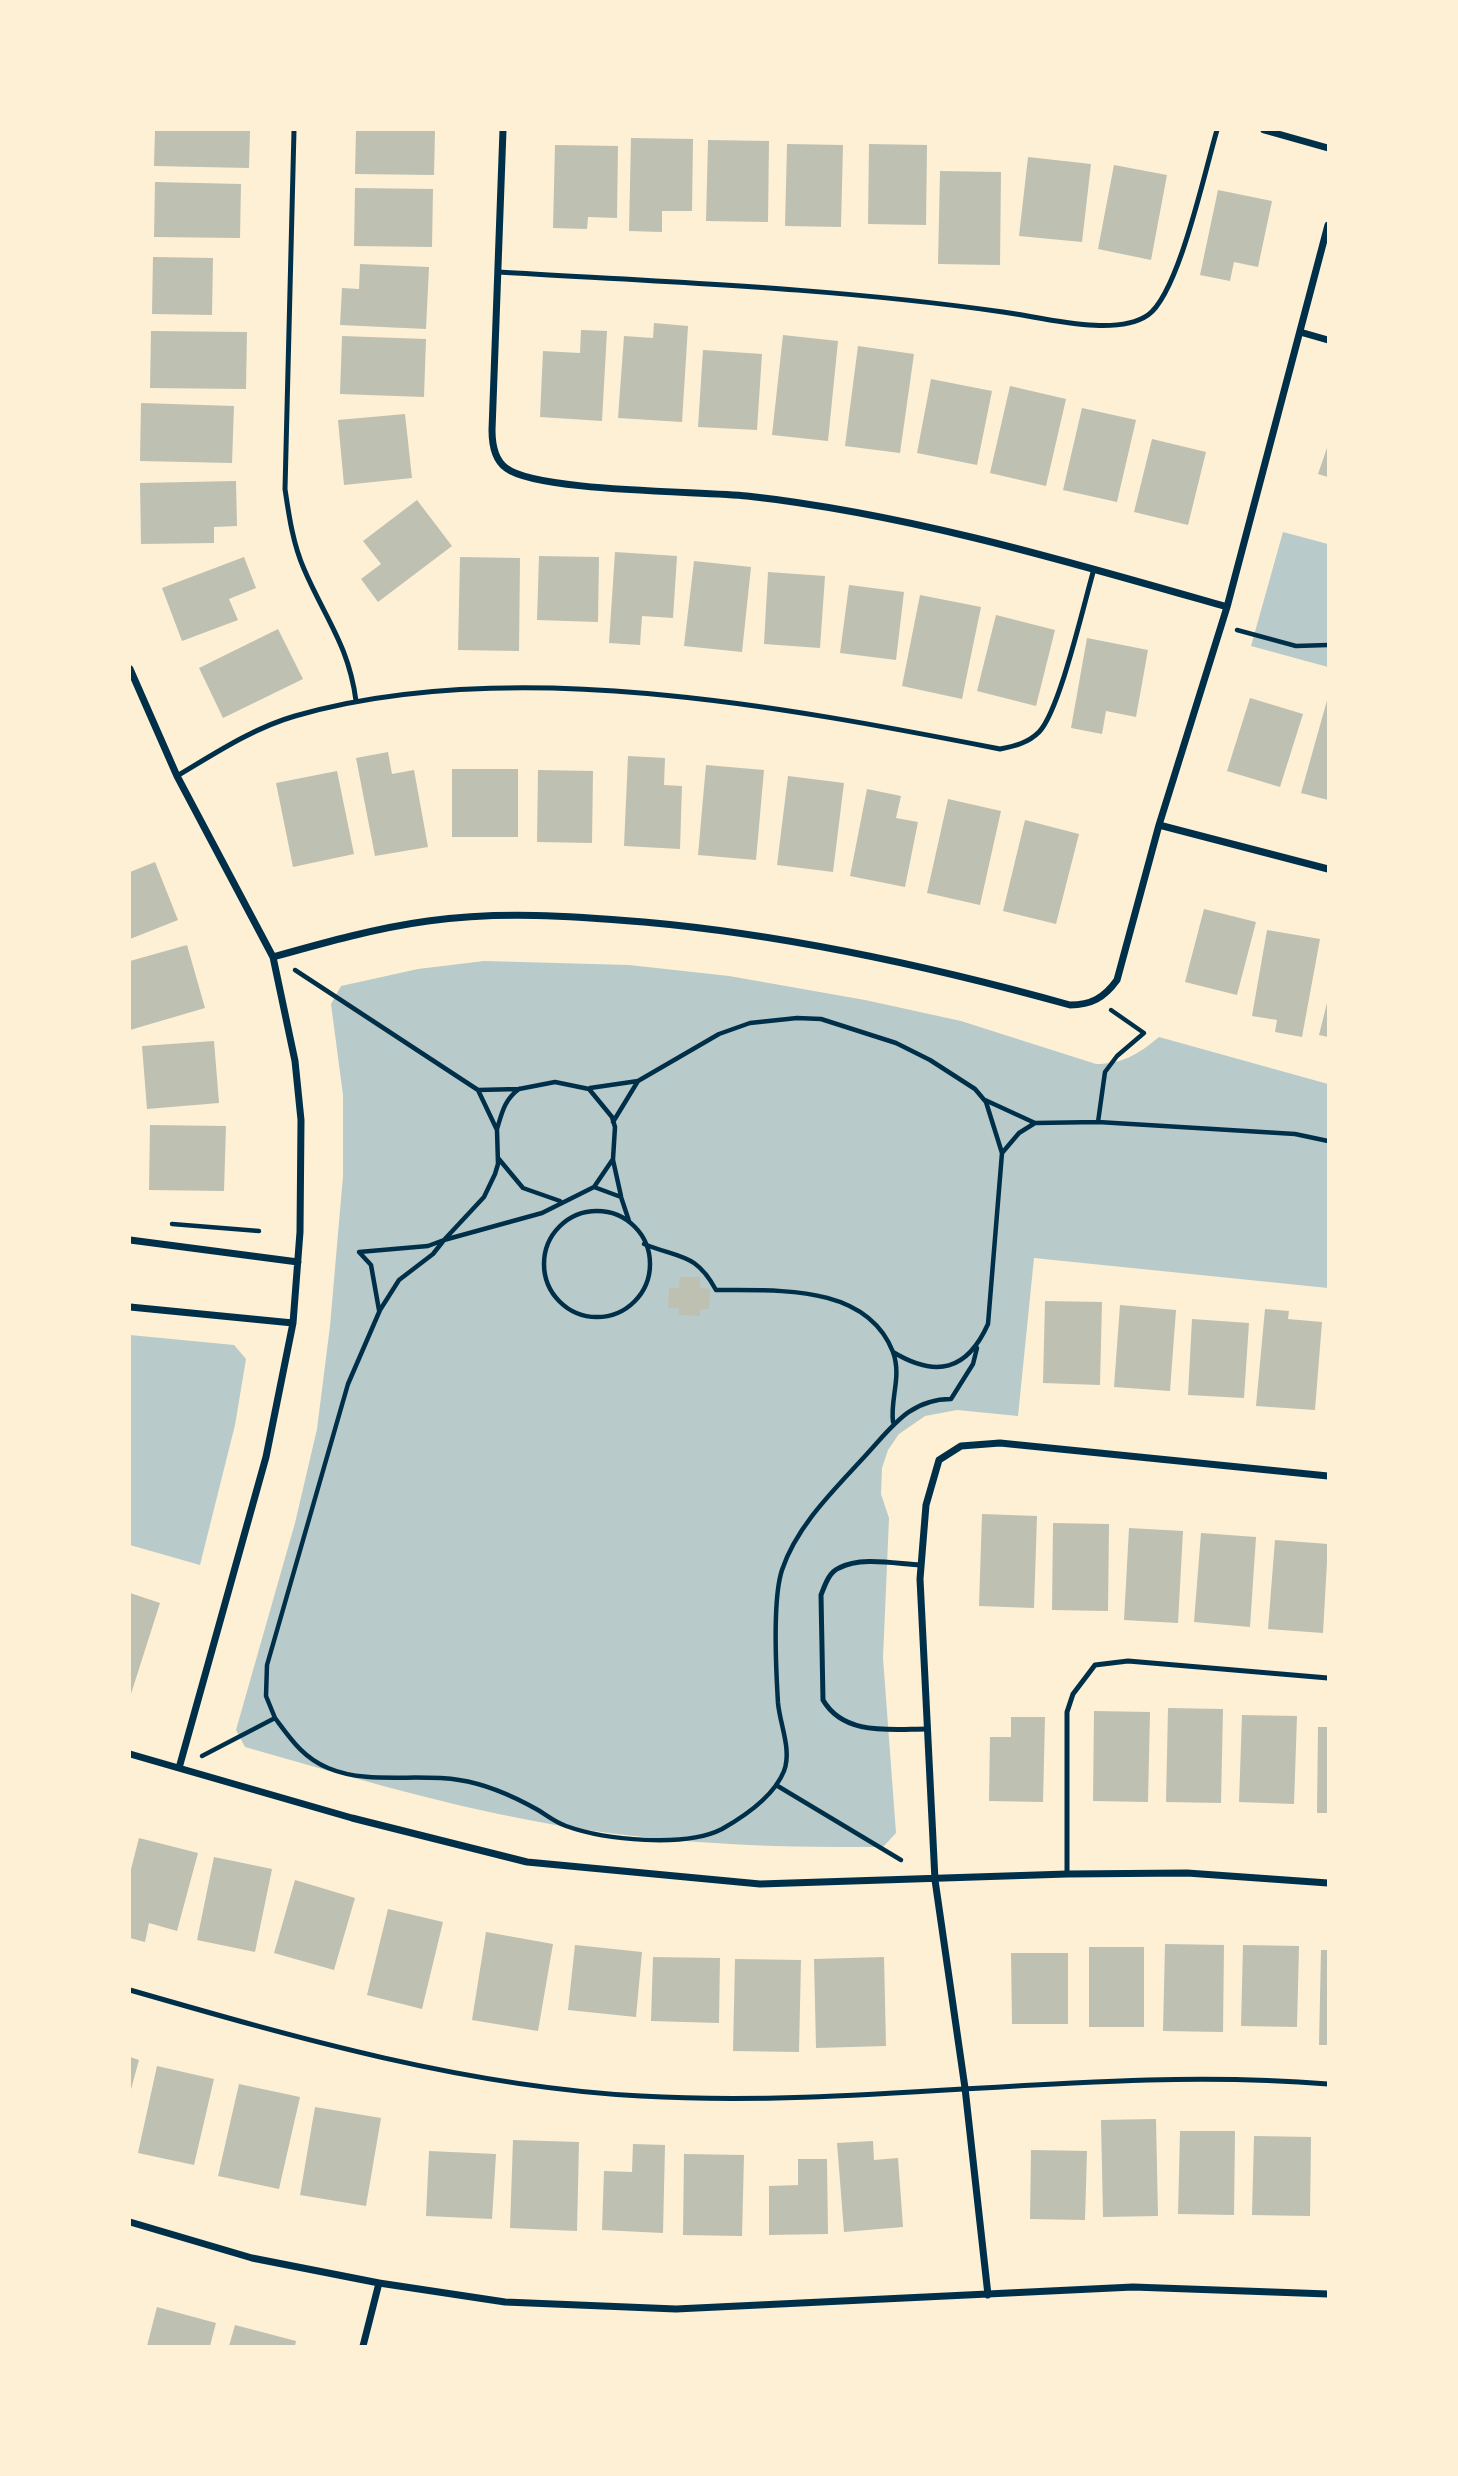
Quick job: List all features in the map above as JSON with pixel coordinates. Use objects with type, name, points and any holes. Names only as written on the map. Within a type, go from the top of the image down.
[{"type":"street","points":[[503,130],[492,442],[505,467],[539,481],[747,496],[859,514],[1094,569],[1227,607]]},
{"type":"street","points":[[1264,130],[1328,148]]},
{"type":"street","points":[[273,957],[426,921],[542,915],[719,929],[794,940],[872,955],[1070,1005],[1097,1000],[1117,980],[1159,825],[1227,607],[1328,225]]},
{"type":"street","points":[[1300,332],[1328,340]]},
{"type":"street","points":[[130,669],[177,776],[273,957],[293,1049],[301,1121],[298,1262],[293,1323],[266,1457],[179,1768]]},
{"type":"street","points":[[1159,825],[1328,869]]},
{"type":"street","points":[[130,1240],[298,1262]]},
{"type":"street","points":[[130,1307],[293,1323]]},
{"type":"street","points":[[988,2295],[965,2088],[935,1880],[921,1565],[926,1506],[939,1460],[961,1446],[978,1443],[1328,1476]]},
{"type":"street","points":[[130,1754],[352,1818],[527,1862],[760,1884],[1186,1873],[1328,1883]]},
{"type":"street","points":[[130,2222],[253,2259],[379,2283],[505,2302],[676,2309],[1133,2287],[1328,2294]]},
{"type":"street","points":[[363,2347],[379,2283]]},
{"type":"lane","points":[[294,130],[285,489],[290,527],[303,568],[347,653],[356,701]]},
{"type":"lane","points":[[498,272],[776,288],[966,306],[1094,325],[1130,324],[1154,310],[1171,283],[1217,130]]},
{"type":"lane","points":[[177,776],[261,729],[292,716],[356,701],[504,689],[654,695],[855,720],[1000,749],[1014,747],[1028,741],[1050,717],[1094,569]]},
{"type":"lane","points":[[921,1565],[854,1563],[836,1568],[821,1595],[823,1699],[830,1711],[841,1721],[867,1728],[927,1729]]},
{"type":"lane","points":[[1067,1874],[1067,1712],[1073,1694],[1095,1665],[1128,1661],[1328,1678]]},
{"type":"lane","points":[[130,1990],[246,2024],[420,2067],[534,2086],[640,2096],[727,2098],[1211,2077],[1328,2084]]},
{"type":"path","points":[[1233,629],[1296,646],[1328,646]]},
{"type":"path","points":[[318,985],[478,1090],[497,1130]]},
{"type":"path","points":[[1097,1000],[1144,1033],[1117,1056],[1105,1072],[1098,1122]]},
{"type":"path","points":[[478,1090],[519,1089],[555,1082],[589,1088],[638,1081],[719,1034],[750,1023],[797,1018],[821,1020],[896,1043],[945,1068],[985,1100],[1035,1123],[1098,1122],[1295,1135],[1328,1141]]},
{"type":"path","points":[[629,1221],[612,1213],[596,1210],[571,1217],[558,1227],[548,1240],[544,1256],[546,1281],[553,1295],[572,1311],[588,1317],[620,1312],[639,1296],[647,1283],[650,1262],[644,1244],[646,1242],[629,1221],[613,1158],[613,1122],[638,1081]]},
{"type":"path","points":[[589,1088],[613,1122]]},
{"type":"path","points":[[519,1089],[509,1096],[503,1108],[497,1130],[495,1174],[484,1197],[433,1254],[399,1280],[380,1310],[348,1384],[267,1665],[266,1696],[275,1718],[295,1745],[313,1761],[329,1769],[363,1777],[425,1776],[462,1780],[508,1796],[567,1826],[637,1839],[677,1840],[713,1833],[743,1815],[776,1785],[788,1757],[778,1704],[776,1590],[782,1569],[802,1530],[839,1483],[885,1436],[893,1422],[898,1384],[892,1352],[867,1317],[839,1301],[822,1296],[716,1290],[704,1268],[644,1244]]},
{"type":"path","points":[[893,1422],[926,1402],[951,1399],[973,1364],[988,1324],[1002,1153],[985,1100]]},
{"type":"path","points":[[1002,1153],[1019,1133],[1035,1123]]},
{"type":"path","points":[[497,1157],[523,1188],[561,1201]]},
{"type":"path","points":[[380,1310],[371,1265],[359,1252],[428,1246],[542,1213],[561,1201],[594,1188],[613,1158]]},
{"type":"path","points":[[594,1188],[621,1197]]},
{"type":"path","points":[[169,1224],[259,1231]]},
{"type":"path","points":[[892,1352],[912,1363],[940,1367],[963,1359],[977,1348]]},
{"type":"path","points":[[179,1768],[275,1718]]},
{"type":"path","points":[[776,1785],[935,1880]]},
{"type":"shaded area","points":[[1283,532],[1328,544],[1328,667],[1251,646]]},
{"type":"shaded area","points":[[484,961],[629,965],[729,976],[865,1000],[961,1021],[1096,1064],[1130,1057],[1159,1037],[1328,1084],[1328,1288],[1034,1258],[1018,1416],[957,1410],[925,1416],[899,1434],[888,1450],[882,1468],[881,1494],[889,1518],[883,1658],[896,1833],[883,1847],[708,1843],[534,1821],[425,1797],[245,1747],[236,1730],[295,1523],[317,1429],[330,1326],[343,1176],[343,1095],[331,1004],[341,986],[418,969]]},
{"type":"shaded area","points":[[130,1335],[234,1345],[246,1359],[235,1425],[200,1565],[130,1545]]},
{"type":"building","points":[[155,130],[250,130],[249,168],[154,166]]},
{"type":"building","points":[[356,130],[435,130],[434,175],[355,174]]},
{"type":"building","points":[[631,138],[693,139],[692,211],[662,211],[662,232],[629,231]]},
{"type":"building","points":[[708,140],[769,141],[768,222],[706,221]]},
{"type":"building","points":[[787,144],[843,145],[841,227],[785,226]]},
{"type":"building","points":[[869,144],[927,145],[926,225],[868,224]]},
{"type":"building","points":[[555,145],[618,146],[617,218],[588,217],[587,229],[553,228]]},
{"type":"building","points":[[1028,157],[1091,164],[1082,242],[1019,236]]},
{"type":"building","points":[[1114,165],[1167,175],[1151,260],[1098,249]]},
{"type":"building","points":[[940,171],[1001,172],[1000,265],[938,264]]},
{"type":"building","points":[[155,182],[241,184],[240,238],[154,237]]},
{"type":"building","points":[[355,188],[433,189],[432,247],[354,246]]},
{"type":"building","points":[[1218,190],[1272,201],[1258,267],[1234,262],[1230,281],[1200,275]]},
{"type":"building","points":[[153,257],[213,258],[212,315],[152,314]]},
{"type":"building","points":[[360,264],[429,267],[426,329],[340,325],[342,288],[359,289]]},
{"type":"building","points":[[654,323],[688,326],[682,422],[618,418],[624,336],[653,338]]},
{"type":"building","points":[[581,330],[607,331],[602,421],[540,417],[543,351],[580,353]]},
{"type":"building","points":[[151,331],[247,332],[246,389],[150,388]]},
{"type":"building","points":[[783,335],[838,341],[828,441],[772,435]]},
{"type":"building","points":[[342,336],[426,339],[424,397],[340,394]]},
{"type":"building","points":[[858,346],[914,354],[900,453],[845,446]]},
{"type":"building","points":[[703,350],[762,354],[757,430],[698,427]]},
{"type":"building","points":[[931,379],[992,391],[977,465],[917,453]]},
{"type":"building","points":[[1010,386],[1066,399],[1046,486],[990,473]]},
{"type":"building","points":[[141,403],[234,406],[232,463],[140,461]]},
{"type":"building","points":[[1082,408],[1136,420],[1117,502],[1063,490]]},
{"type":"building","points":[[405,414],[412,478],[344,485],[338,420]]},
{"type":"building","points":[[1152,439],[1206,452],[1188,525],[1134,512]]},
{"type":"building","points":[[1328,445],[1328,477],[1318,474]]},
{"type":"building","points":[[236,481],[237,526],[214,527],[214,543],[141,544],[140,483]]},
{"type":"building","points":[[417,500],[452,546],[378,602],[361,579],[381,564],[363,541]]},
{"type":"building","points":[[615,552],[677,556],[673,618],[642,616],[640,645],[609,643]]},
{"type":"building","points":[[539,556],[599,557],[598,622],[537,620]]},
{"type":"building","points":[[244,557],[256,588],[229,599],[238,620],[182,641],[162,588]]},
{"type":"building","points":[[460,557],[520,558],[519,651],[458,650]]},
{"type":"building","points":[[694,561],[751,567],[742,652],[684,646]]},
{"type":"building","points":[[768,572],[825,576],[820,648],[764,644]]},
{"type":"building","points":[[849,585],[904,592],[896,660],[840,653]]},
{"type":"building","points":[[920,595],[981,607],[962,699],[902,686]]},
{"type":"building","points":[[996,615],[1055,630],[1036,706],[977,691]]},
{"type":"building","points":[[278,629],[303,679],[223,718],[199,668]]},
{"type":"building","points":[[1087,638],[1148,650],[1136,717],[1106,711],[1102,734],[1071,728]]},
{"type":"building","points":[[1328,697],[1328,800],[1301,793]]},
{"type":"building","points":[[1250,698],[1303,714],[1280,787],[1227,771]]},
{"type":"building","points":[[388,752],[392,774],[414,770],[428,847],[375,856],[356,758]]},
{"type":"building","points":[[628,756],[665,758],[664,785],[682,786],[680,849],[624,846]]},
{"type":"building","points":[[706,765],[764,770],[756,860],[698,855]]},
{"type":"building","points":[[452,769],[518,769],[518,837],[452,837]]},
{"type":"building","points":[[538,770],[593,771],[592,843],[537,842]]},
{"type":"building","points":[[337,771],[354,854],[293,867],[276,783]]},
{"type":"building","points":[[788,776],[844,783],[833,872],[777,865]]},
{"type":"building","points":[[867,789],[901,796],[896,818],[918,822],[905,887],[850,876]]},
{"type":"building","points":[[948,799],[1001,811],[980,905],[927,893]]},
{"type":"building","points":[[1025,820],[1079,834],[1056,924],[1003,911]]},
{"type":"building","points":[[155,862],[178,920],[130,939],[130,872]]},
{"type":"building","points":[[1204,909],[1256,922],[1237,995],[1185,982]]},
{"type":"building","points":[[1267,930],[1320,939],[1302,1037],[1275,1032],[1277,1020],[1252,1016]]},
{"type":"building","points":[[187,945],[205,1008],[130,1030],[130,961]]},
{"type":"building","points":[[1328,999],[1328,1037],[1319,1035]]},
{"type":"building","points":[[214,1041],[219,1103],[147,1109],[142,1046]]},
{"type":"building","points":[[150,1125],[226,1126],[224,1191],[149,1190]]},
{"type":"building","points":[[680,1277],[700,1277],[700,1288],[710,1289],[709,1309],[700,1309],[700,1316],[679,1315],[679,1308],[668,1308],[669,1288],[679,1288]]},
{"type":"building","points":[[1045,1301],[1102,1302],[1100,1385],[1043,1383]]},
{"type":"building","points":[[1120,1305],[1176,1310],[1170,1391],[1114,1387]]},
{"type":"building","points":[[1265,1309],[1289,1311],[1288,1319],[1322,1322],[1315,1410],[1256,1406]]},
{"type":"building","points":[[1192,1319],[1249,1323],[1244,1398],[1188,1395]]},
{"type":"building","points":[[982,1514],[1037,1516],[1034,1608],[979,1606]]},
{"type":"building","points":[[1053,1523],[1109,1524],[1108,1611],[1052,1610]]},
{"type":"building","points":[[1129,1528],[1183,1531],[1178,1623],[1124,1620]]},
{"type":"building","points":[[1201,1533],[1256,1537],[1250,1627],[1194,1622]]},
{"type":"building","points":[[1275,1540],[1328,1544],[1323,1633],[1268,1629]]},
{"type":"building","points":[[130,1593],[160,1603],[130,1697]]},
{"type":"building","points":[[1168,1708],[1223,1709],[1221,1803],[1166,1802]]},
{"type":"building","points":[[1094,1711],[1150,1712],[1148,1802],[1093,1801]]},
{"type":"building","points":[[1242,1715],[1297,1716],[1294,1804],[1239,1802]]},
{"type":"building","points":[[1011,1717],[1045,1717],[1043,1802],[989,1801],[990,1737],[1011,1737]]},
{"type":"building","points":[[1318,1727],[1328,1727],[1328,1813],[1317,1813]]},
{"type":"building","points":[[139,1838],[198,1853],[177,1931],[149,1923],[145,1942],[130,1938],[130,1873]]},
{"type":"building","points":[[214,1857],[272,1869],[255,1952],[197,1940]]},
{"type":"building","points":[[295,1880],[355,1898],[334,1970],[274,1953]]},
{"type":"building","points":[[388,1909],[443,1922],[422,2009],[367,1995]]},
{"type":"building","points":[[486,1932],[553,1944],[538,2031],[472,2020]]},
{"type":"building","points":[[1165,1944],[1224,1945],[1223,2032],[1163,2031]]},
{"type":"building","points":[[575,1945],[642,1952],[636,2017],[568,2010]]},
{"type":"building","points":[[1243,1945],[1299,1946],[1297,2027],[1241,2026]]},
{"type":"building","points":[[1089,1947],[1144,1947],[1144,2027],[1089,2027]]},
{"type":"building","points":[[1321,1950],[1328,1950],[1328,2045],[1319,2045]]},
{"type":"building","points":[[1011,1953],[1068,1953],[1068,2024],[1012,2024]]},
{"type":"building","points":[[653,1957],[720,1958],[719,2023],[651,2021]]},
{"type":"building","points":[[884,1957],[886,2046],[816,2048],[814,1959]]},
{"type":"building","points":[[735,1959],[801,1960],[799,2052],[733,2051]]},
{"type":"building","points":[[130,2057],[139,2060],[130,2093]]},
{"type":"building","points":[[157,2066],[214,2079],[194,2165],[138,2153]]},
{"type":"building","points":[[239,2084],[300,2097],[279,2189],[218,2176]]},
{"type":"building","points":[[315,2107],[381,2118],[366,2206],[300,2195]]},
{"type":"building","points":[[1156,2119],[1158,2216],[1103,2217],[1101,2120]]},
{"type":"building","points":[[1180,2131],[1235,2131],[1234,2215],[1178,2214]]},
{"type":"building","points":[[1254,2136],[1311,2137],[1310,2216],[1252,2215]]},
{"type":"building","points":[[513,2140],[579,2142],[577,2231],[510,2228]]},
{"type":"building","points":[[873,2141],[874,2160],[898,2158],[903,2227],[844,2232],[837,2143]]},
{"type":"building","points":[[633,2144],[665,2145],[663,2233],[602,2230],[604,2171],[632,2172]]},
{"type":"building","points":[[1031,2150],[1087,2151],[1085,2220],[1030,2219]]},
{"type":"building","points":[[429,2151],[496,2154],[492,2219],[426,2216]]},
{"type":"building","points":[[684,2154],[744,2155],[742,2236],[683,2235]]},
{"type":"building","points":[[798,2159],[827,2159],[828,2234],[769,2235],[769,2186],[798,2185]]},
{"type":"building","points":[[157,2307],[216,2323],[210,2346],[147,2346]]},
{"type":"building","points":[[235,2325],[296,2341],[295,2346],[229,2346]]}]
